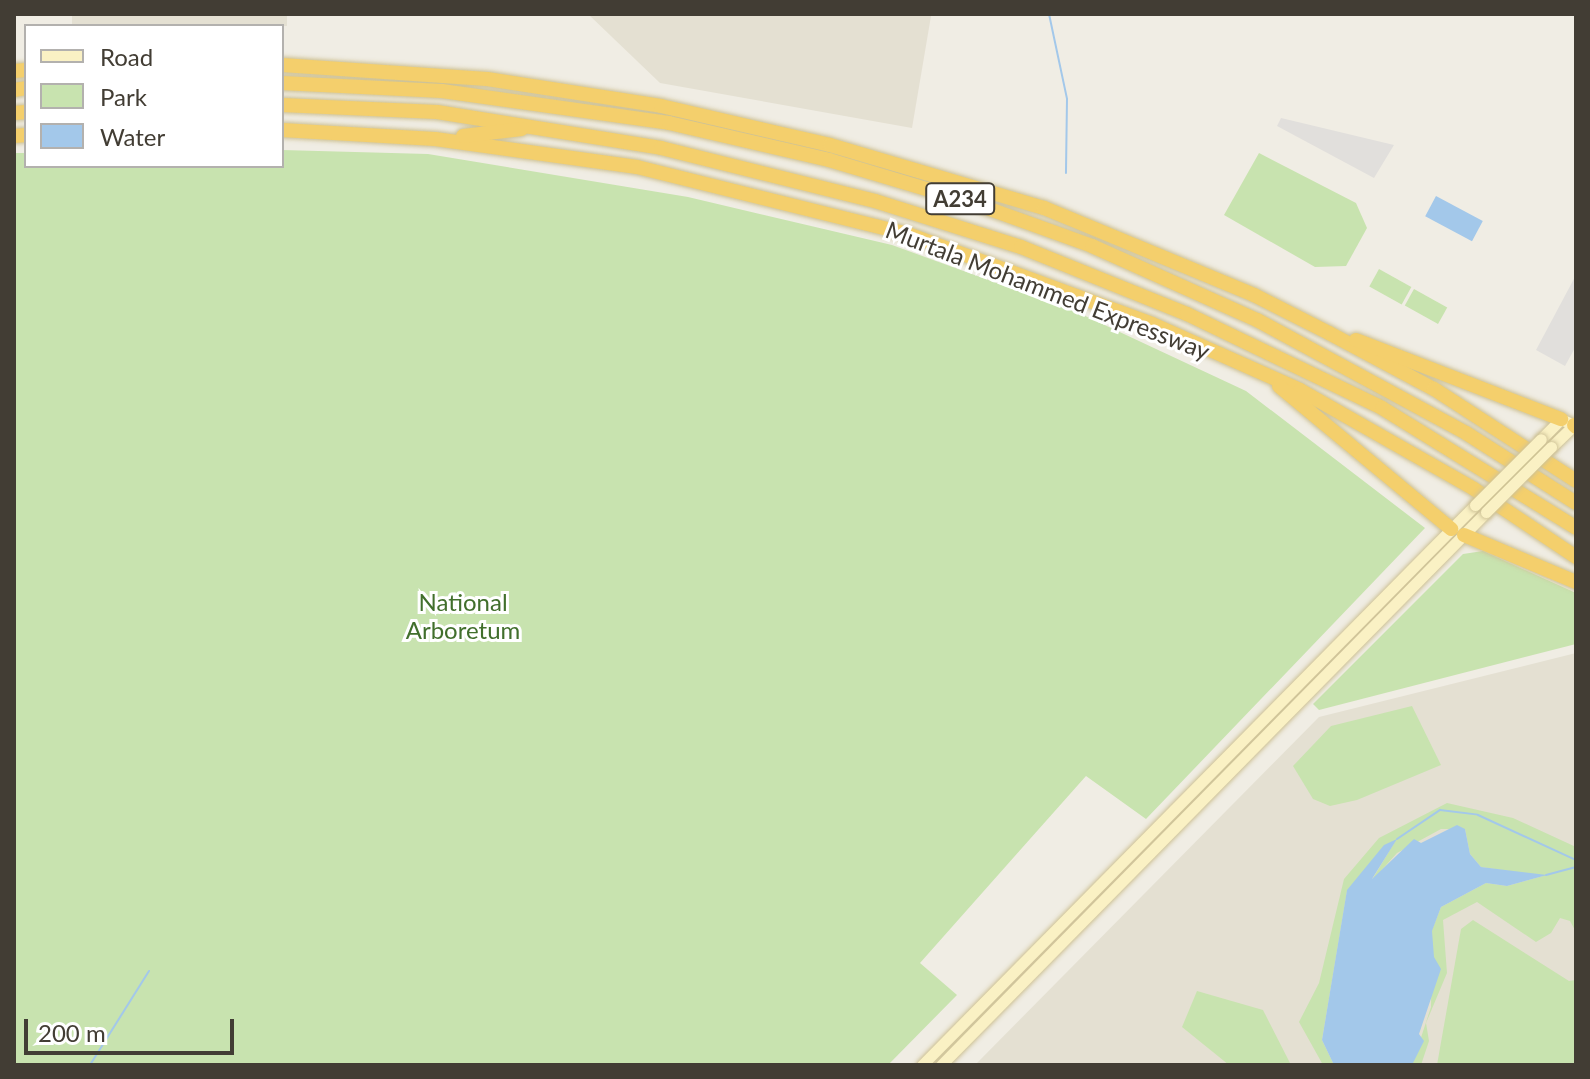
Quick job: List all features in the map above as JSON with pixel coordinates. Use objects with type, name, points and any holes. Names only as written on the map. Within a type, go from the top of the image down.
[{"type":"highway","points":[[284,65],[411,71],[538,85],[746,124],[1044,208],[1254,295],[1329,333],[1434,389],[1576,481]]},
{"type":"highway","name":"Murtala Mohammed Expressway","points":[[284,83],[442,91],[627,116],[868,171],[1092,246],[1276,330],[1466,433],[1576,503]]},
{"type":"highway","points":[[538,85],[627,116]]},
{"type":"highway","name":"Murtala Mohammed Expressway","points":[[284,105],[437,112],[540,127],[661,148],[863,198],[1100,277],[1276,355],[1382,408],[1576,528]]},
{"type":"highway","points":[[435,139],[540,127]]},
{"type":"highway","name":"Murtala Mohammed Expressway","points":[[284,130],[435,139],[637,167],[868,223],[1057,288],[1267,375],[1331,405],[1501,506],[1576,557]]},
{"type":"highway","points":[[823,187],[831,175],[829,160]]},
{"type":"highway","points":[[863,198],[851,193],[850,186],[868,171]]},
{"type":"highway","points":[[1276,330],[1350,345]]},
{"type":"highway","points":[[1329,333],[1570,424]]},
{"type":"highway","points":[[1276,355],[1331,405]]},
{"type":"highway","points":[[1267,375],[1457,532],[1576,582]]},
{"type":"main road","points":[[941,1065],[1457,532],[1475,505],[1570,424]]},
{"type":"main road","points":[[922,1065],[1457,532],[1486,512],[1546,443]]},
{"type":"shaded area","points":[[72,14],[287,14],[287,26],[72,24]]},
{"type":"shaded area","points":[[588,14],[931,16],[912,128],[660,83]]},
{"type":"shaded area","points":[[1281,118],[1394,145],[1374,178],[1277,126]]},
{"type":"shaded area","points":[[1576,275],[1576,346],[1565,366],[1536,350]]},
{"type":"shaded area","points":[[1576,653],[1576,1065],[975,1065],[1319,717]]},
{"type":"green space","name":"National Arboretum","points":[[284,150],[428,154],[688,197],[892,245],[1079,313],[1246,391],[1425,528],[1146,819],[1086,776],[920,963],[957,995],[888,1065],[14,1065],[14,153],[24,153],[24,168],[284,168]]},
{"type":"green space","points":[[1259,153],[1356,203],[1367,228],[1346,266],[1315,267],[1224,215]]},
{"type":"green space","points":[[1379,269],[1411,287],[1402,304],[1369,286]]},
{"type":"green space","points":[[1414,289],[1447,307],[1438,324],[1405,306]]},
{"type":"green space","points":[[1483,551],[1576,593],[1576,644],[1319,710],[1313,704],[1463,554]]},
{"type":"green space","points":[[1412,706],[1441,765],[1357,800],[1330,806],[1313,799],[1293,766],[1331,726]]},
{"type":"green space","points":[[1447,803],[1513,818],[1576,847],[1576,932],[1570,921],[1560,918],[1551,933],[1536,942],[1477,902],[1443,920],[1447,973],[1426,1023],[1429,1041],[1421,1065],[1412,1065],[1431,1007],[1432,930],[1441,907],[1486,883],[1507,886],[1543,876],[1481,867],[1470,854],[1465,829],[1441,829],[1397,853],[1370,883],[1396,840],[1347,891],[1322,1040],[1334,1065],[1323,1065],[1299,1022],[1319,983],[1344,879],[1379,838]]},
{"type":"green space","points":[[1473,920],[1569,981],[1576,980],[1576,1065],[1437,1065],[1461,929]]},
{"type":"green space","points":[[1197,991],[1263,1010],[1291,1065],[1229,1065],[1182,1027]]},
{"type":"water","points":[[1436,196],[1483,221],[1472,241],[1425,216]]},
{"type":"water","points":[[1457,825],[1465,829],[1470,854],[1481,867],[1547,875],[1507,886],[1486,883],[1441,907],[1432,931],[1434,957],[1441,969],[1419,1034],[1424,1041],[1412,1065],[1334,1065],[1322,1040],[1347,890],[1384,845],[1397,839],[1372,879],[1414,839],[1421,843]]},
{"type":"waterway","points":[[1049,14],[1067,99],[1066,173]]},
{"type":"waterway","points":[[1397,839],[1440,810],[1478,815],[1576,860]]},
{"type":"waterway","points":[[1546,875],[1576,867]]},
{"type":"waterway","points":[[90,1065],[149,971]]}]
